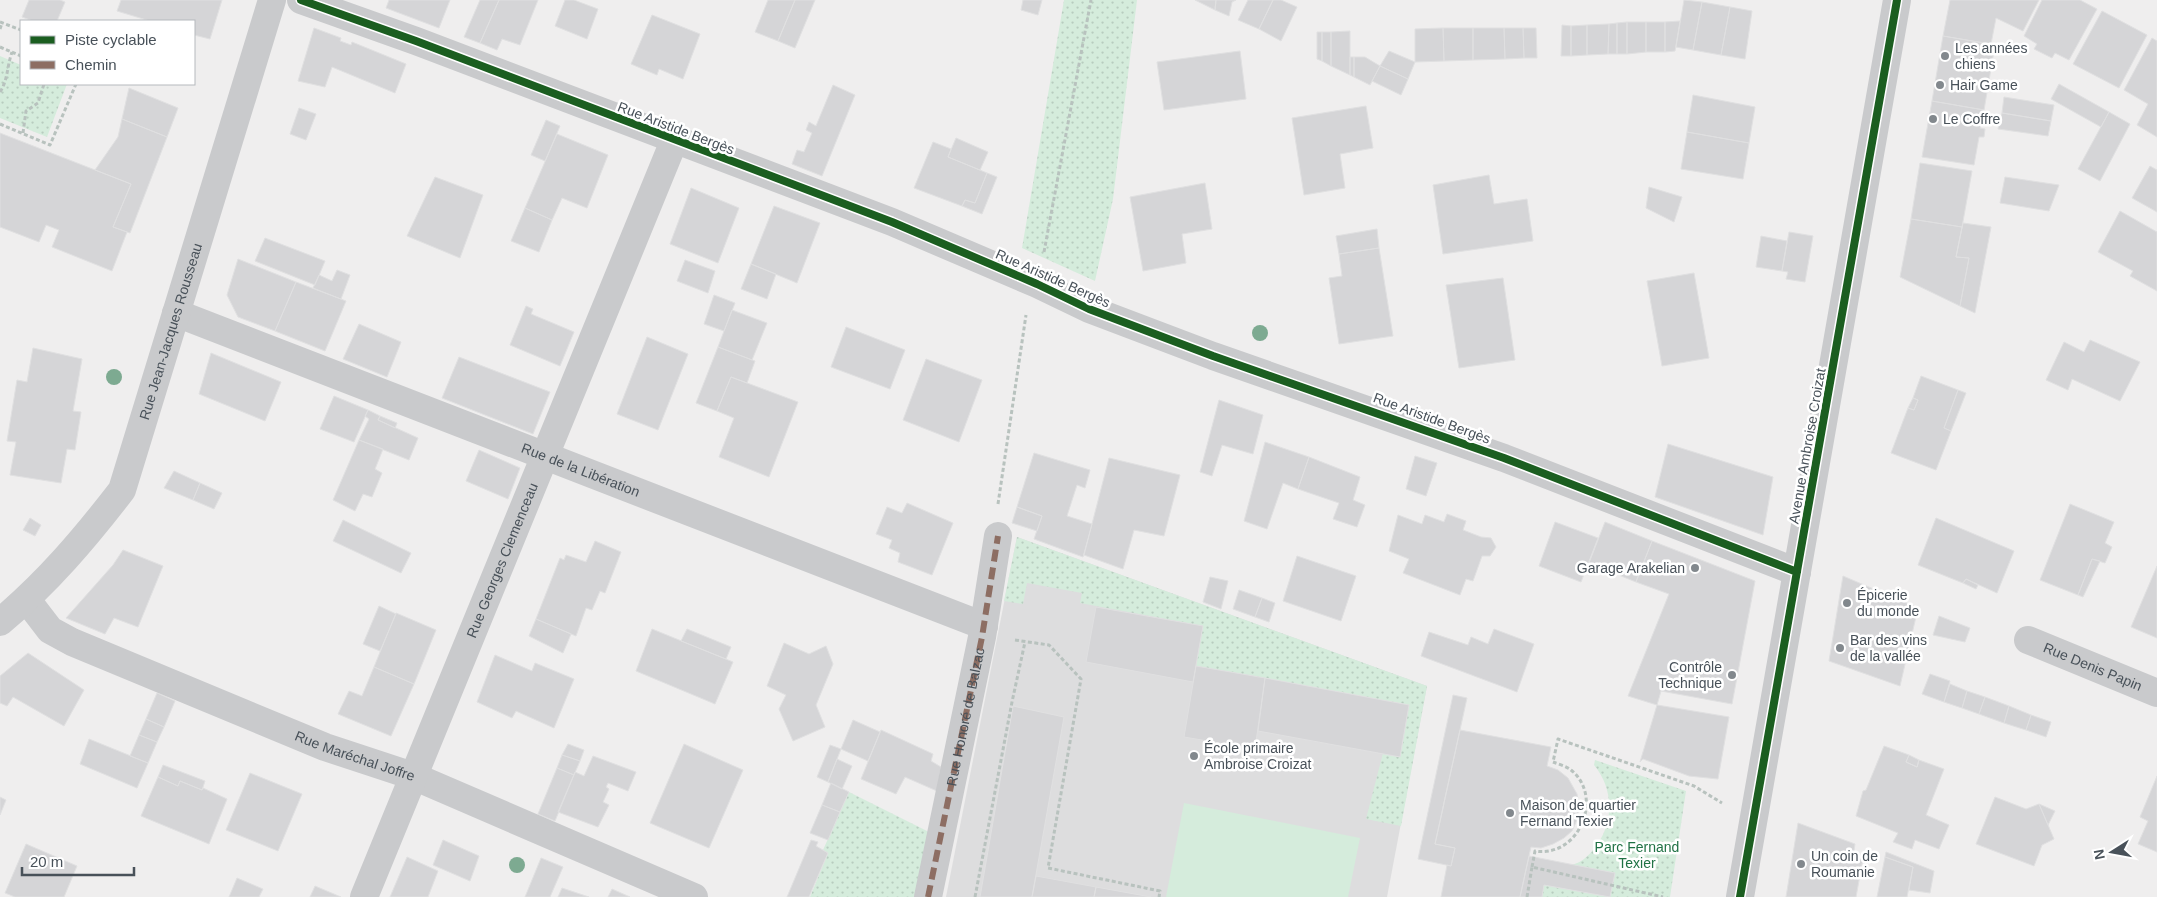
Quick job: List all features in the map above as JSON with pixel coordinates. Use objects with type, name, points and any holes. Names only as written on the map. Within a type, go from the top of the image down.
[{"type":"street","name":"Rue Jean-Jacques Rousseau","points":[[0,622],[27,600],[75,550],[122,490],[272,0]]},
{"type":"street","name":"Rue Aristide Bergès","points":[[301,0],[416,41],[892,222],[1038,284],[1089,309],[1213,356],[1504,458],[1797,572]]},
{"type":"street","name":"Avenue Ambroise Croizat","points":[[1740,897],[1897,0]]},
{"type":"street","name":"Rue Georges Clemenceau","points":[[364,897],[674,140]]},
{"type":"street","name":"Rue de la Libération","points":[[176,313],[546,456],[983,631]]},
{"type":"street","name":"Rue Honoré de Balzac","points":[[928,897],[983,631],[998,536]]},
{"type":"street","name":"Rue Maréchal Joffre","points":[[27,600],[50,630],[72,642],[325,747],[413,776],[694,897]]},
{"type":"street","name":"Rue Denis Papin","points":[[2028,640],[2157,693]]},
{"type":"path","points":[[0,29],[1,22],[20,30]]},
{"type":"path","points":[[0,47],[20,56]]},
{"type":"path","points":[[0,92],[6,83],[12,52]]},
{"type":"path","points":[[23,133],[26,111],[38,103],[44,85]]},
{"type":"path","points":[[0,124],[50,145],[76,85]]},
{"type":"path","points":[[983,631],[1026,642],[1049,645],[1081,679],[1048,868],[1160,891],[1159,897]]},
{"type":"path","points":[[975,897],[1012,702],[1026,642]]},
{"type":"path","points":[[1527,897],[1535,851],[1543,852],[1568,844],[1584,822],[1586,808],[1583,790],[1578,778],[1571,770],[1553,762],[1558,739],[1694,786],[1722,803]]},
{"type":"path","points":[[1532,867],[1663,897]]},
{"type":"shaded area","name":"École primaire Ambroise Croizat","points":[[1017,537],[1427,686],[1387,897],[946,897]]},
{"type":"green space","points":[[1064,0],[1137,0],[1113,199],[1095,281],[1022,248]]},
{"type":"green space","points":[[0,56],[20,65],[20,85],[67,85],[47,137],[0,118]]},
{"type":"green space","points":[[1017,537],[1427,686],[1401,826],[1366,819],[1383,753],[1400,757],[1409,705],[1196,666],[1203,626],[1080,603],[1082,593],[1027,583],[1023,604],[1004,601]]},
{"type":"green space","name":"Parc Fernand Texier","points":[[1595,760],[1686,791],[1670,897],[1535,897],[1539,873],[1569,866],[1584,859],[1601,838],[1609,814],[1609,801],[1602,776],[1594,765]]},
{"type":"green space","points":[[849,792],[929,832],[915,897],[810,897],[828,853],[823,850]]},
{"type":"green space","points":[[1184,803],[1360,838],[1348,897],[1166,897]]},
{"type":"building","points":[[29,0],[60,0],[65,2],[57,20],[30,20],[22,17]]},
{"type":"building","points":[[121,0],[222,0],[210,39],[195,35],[195,20],[147,20],[117,11]]},
{"type":"building","points":[[389,0],[450,0],[439,28],[386,8]]},
{"type":"building","points":[[480,0],[499,0],[480,43],[464,37]]},
{"type":"building","points":[[499,0],[538,0],[520,45],[502,39],[497,50],[480,43]]},
{"type":"building","points":[[565,0],[574,0],[598,9],[587,39],[555,26]]},
{"type":"building","points":[[768,0],[795,0],[778,41],[755,32]]},
{"type":"building","points":[[795,0],[815,0],[795,48],[778,41]]},
{"type":"building","points":[[1023,0],[1042,0],[1038,15],[1021,10]]},
{"type":"building","points":[[1195,0],[1216,0],[1215,10]]},
{"type":"building","points":[[1216,0],[1236,0],[1232,2],[1229,16],[1215,10]]},
{"type":"building","points":[[1248,0],[1273,0],[1259,29],[1238,20]]},
{"type":"building","points":[[1273,0],[1281,0],[1297,7],[1281,41],[1259,29]]},
{"type":"building","points":[[1684,0],[1702,2],[1693,50],[1676,47]]},
{"type":"building","points":[[1950,0],[2039,0],[2023,31],[1996,18],[1991,44],[1943,36]]},
{"type":"building","points":[[2042,0],[2080,0],[2097,9],[2069,60],[2055,53],[2052,58],[2034,49],[2037,44],[2024,36]]},
{"type":"building","points":[[1702,2],[1730,7],[1721,55],[1693,50]]},
{"type":"building","points":[[1730,7],[1752,11],[1745,59],[1721,55]]},
{"type":"building","points":[[2102,11],[2147,35],[2119,88],[2073,64]]},
{"type":"building","points":[[652,15],[700,34],[683,79],[659,69],[657,75],[631,64]]},
{"type":"building","points":[[1680,21],[1675,51],[1665,52],[1665,22]]},
{"type":"building","points":[[1627,22],[1627,54],[1617,54],[1617,23]]},
{"type":"building","points":[[1627,22],[1646,22],[1646,52],[1627,54]]},
{"type":"building","points":[[1646,22],[1665,22],[1665,52],[1646,52]]},
{"type":"building","points":[[1617,23],[1617,54],[1608,54],[1609,24]]},
{"type":"building","points":[[1609,24],[1608,54],[1587,55],[1587,25]]},
{"type":"building","points":[[1562,25],[1571,26],[1571,56],[1561,56]]},
{"type":"building","points":[[1587,25],[1587,55],[1571,56],[1571,26]]},
{"type":"building","points":[[314,28],[341,38],[340,41],[351,45],[352,42],[406,64],[395,93],[332,67],[325,87],[298,81]]},
{"type":"building","points":[[1443,28],[1473,28],[1473,60],[1444,61]]},
{"type":"building","points":[[1443,28],[1444,61],[1415,62],[1415,29]]},
{"type":"building","points":[[1473,28],[1504,28],[1505,59],[1473,60]]},
{"type":"building","points":[[1504,28],[1523,28],[1524,58],[1505,59]]},
{"type":"building","points":[[1523,28],[1536,28],[1537,58],[1524,58]]},
{"type":"building","points":[[1350,31],[1350,75],[1331,66],[1331,32]]},
{"type":"building","points":[[1317,32],[1322,32],[1322,61],[1317,59]]},
{"type":"building","points":[[1322,32],[1331,32],[1331,66],[1322,61]]},
{"type":"building","points":[[1943,36],[1995,45],[1984,110],[1932,101]]},
{"type":"building","points":[[2152,38],[2157,41],[2157,137],[2137,125],[2148,104],[2124,90]]},
{"type":"building","points":[[1240,51],[1246,99],[1164,110],[1157,62]]},
{"type":"building","points":[[1389,51],[1415,62],[1408,79],[1380,66]]},
{"type":"building","points":[[1350,57],[1354,57],[1354,77],[1350,75]]},
{"type":"building","points":[[1354,57],[1365,57],[1380,66],[1370,85],[1354,77]]},
{"type":"building","points":[[1380,66],[1408,79],[1401,95],[1372,81]]},
{"type":"building","points":[[2059,84],[2109,112],[2101,127],[2051,99]]},
{"type":"building","points":[[833,85],[855,95],[822,176],[792,164],[797,150],[804,152],[812,133],[806,130],[809,122],[816,126]]},
{"type":"building","points":[[129,88],[178,108],[167,137],[122,119]]},
{"type":"building","points":[[1693,95],[1755,107],[1749,143],[1687,132]]},
{"type":"building","points":[[2004,97],[2054,105],[2051,121],[2002,113]]},
{"type":"building","points":[[1932,101],[1984,110],[1980,128],[1985,129],[1984,137],[1979,137],[1974,165],[1922,157]]},
{"type":"building","points":[[1366,106],[1373,148],[1340,154],[1345,188],[1304,195],[1292,118]]},
{"type":"building","points":[[299,108],[316,114],[306,140],[290,134]]},
{"type":"building","points":[[2109,112],[2130,124],[2100,181],[2078,169]]},
{"type":"building","points":[[2002,113],[2051,121],[2048,136],[1998,129]]},
{"type":"building","points":[[122,119],[167,137],[130,233],[113,227],[131,184],[95,170],[118,137]]},
{"type":"building","points":[[546,120],[560,126],[545,161],[531,155]]},
{"type":"building","points":[[1687,132],[1749,143],[1743,179],[1681,169]]},
{"type":"building","points":[[0,133],[131,184],[113,227],[127,232],[112,271],[52,247],[59,230],[46,225],[39,242],[0,227]]},
{"type":"building","points":[[557,134],[608,155],[587,208],[562,198],[552,220],[525,208]]},
{"type":"building","points":[[956,138],[988,152],[980,170],[948,157]]},
{"type":"building","points":[[933,142],[951,149],[948,157],[987,173],[975,203],[965,200],[962,206],[914,188]]},
{"type":"building","points":[[1920,163],[1972,171],[1962,227],[1911,219]]},
{"type":"building","points":[[2150,166],[2157,170],[2157,212],[2132,198]]},
{"type":"building","points":[[987,173],[997,177],[982,214],[962,206],[965,200],[975,203]]},
{"type":"building","points":[[1489,175],[1494,204],[1527,199],[1533,241],[1443,254],[1433,185]]},
{"type":"building","points":[[435,177],[483,195],[460,258],[407,236]]},
{"type":"building","points":[[2005,177],[2059,185],[2049,211],[2000,203]]},
{"type":"building","points":[[1205,183],[1212,229],[1182,234],[1186,263],[1143,271],[1130,197]]},
{"type":"building","points":[[1649,187],[1682,197],[1674,222],[1646,208]]},
{"type":"building","points":[[691,188],[739,208],[718,263],[670,244]]},
{"type":"building","points":[[774,206],[820,223],[797,283],[751,264]]},
{"type":"building","points":[[525,208],[552,220],[539,252],[511,241]]},
{"type":"building","points":[[2120,211],[2157,232],[2157,291],[2130,276],[2133,271],[2098,252]]},
{"type":"building","points":[[1911,219],[1962,227],[1956,257],[1969,258],[1960,306],[1900,277]]},
{"type":"building","points":[[1963,223],[1991,227],[1975,313],[1960,306],[1969,258],[1956,257]]},
{"type":"building","points":[[1377,229],[1379,248],[1339,254],[1336,236]]},
{"type":"building","points":[[1789,232],[1813,236],[1805,282],[1786,279],[1788,272],[1782,271]]},
{"type":"building","points":[[1761,236],[1787,241],[1782,271],[1756,267]]},
{"type":"building","points":[[265,238],[325,261],[315,285],[255,261]]},
{"type":"building","points":[[1379,248],[1393,336],[1339,344],[1329,278],[1342,276],[1339,254]]},
{"type":"building","points":[[238,259],[296,282],[275,331],[238,317],[227,295]]},
{"type":"building","points":[[685,260],[715,271],[708,293],[677,281]]},
{"type":"building","points":[[751,264],[776,274],[767,299],[741,289]]},
{"type":"building","points":[[337,270],[350,275],[341,299],[313,288],[319,275],[332,281]]},
{"type":"building","points":[[1694,273],[1709,358],[1662,366],[1647,281]]},
{"type":"building","points":[[1503,278],[1515,360],[1459,368],[1446,285]]},
{"type":"building","points":[[296,282],[346,301],[325,351],[275,331]]},
{"type":"building","points":[[714,295],[735,303],[724,331],[704,324]]},
{"type":"building","points":[[526,306],[533,309],[531,314],[574,332],[560,366],[510,345]]},
{"type":"building","points":[[732,310],[767,323],[752,360],[718,347]]},
{"type":"building","points":[[359,324],[401,342],[387,377],[343,359]]},
{"type":"building","points":[[846,327],[905,350],[890,389],[831,367]]},
{"type":"building","points":[[647,337],[688,354],[658,430],[617,414]]},
{"type":"building","points":[[2090,340],[2140,362],[2120,401],[2072,379],[2068,390],[2046,380],[2064,342],[2084,352]]},
{"type":"building","points":[[718,347],[755,361],[747,383],[731,377],[717,411],[696,403]]},
{"type":"building","points":[[33,348],[82,359],[73,411],[81,412],[75,450],[67,449],[61,483],[10,475],[16,442],[7,441],[17,380],[27,382]]},
{"type":"building","points":[[211,353],[281,382],[265,421],[199,394]]},
{"type":"building","points":[[459,357],[550,392],[533,434],[442,398]]},
{"type":"building","points":[[926,359],[982,380],[959,442],[903,420]]},
{"type":"building","points":[[1921,376],[1958,390],[1944,428],[1951,431],[1936,470],[1891,453],[1908,408],[1914,410],[1918,400],[1913,398]]},
{"type":"building","points":[[731,377],[798,402],[769,477],[719,457],[734,418],[717,411]]},
{"type":"building","points":[[1958,390],[1966,393],[1951,431],[1944,428]]},
{"type":"building","points":[[334,396],[368,410],[354,442],[320,429]]},
{"type":"building","points":[[1913,398],[1918,400],[1914,410],[1908,408]]},
{"type":"building","points":[[1219,400],[1263,415],[1253,454],[1222,445],[1212,476],[1200,472]]},
{"type":"building","points":[[368,410],[380,416],[378,420],[418,438],[409,460],[359,440],[369,419],[365,416]]},
{"type":"building","points":[[380,416],[397,423],[395,428],[378,420]]},
{"type":"building","points":[[359,440],[383,449],[375,469],[382,473],[372,497],[363,494],[355,511],[333,500]]},
{"type":"building","points":[[1265,442],[1309,457],[1298,489],[1283,483],[1267,529],[1244,521]]},
{"type":"building","points":[[1668,444],[1773,477],[1763,535],[1655,497]]},
{"type":"building","points":[[479,450],[520,468],[508,499],[466,481]]},
{"type":"building","points":[[1034,453],[1090,470],[1085,488],[1077,485],[1067,516],[1092,524],[1083,557],[1034,539],[1042,516],[1017,507]]},
{"type":"building","points":[[1415,456],[1437,463],[1426,496],[1406,489]]},
{"type":"building","points":[[1309,457],[1360,477],[1353,500],[1365,505],[1357,527],[1333,519],[1339,503],[1298,489]]},
{"type":"building","points":[[1109,458],[1180,475],[1164,536],[1134,530],[1123,569],[1084,555]]},
{"type":"building","points":[[174,471],[200,483],[193,500],[164,488]]},
{"type":"building","points":[[200,483],[222,493],[214,509],[193,500]]},
{"type":"building","points":[[907,503],[953,523],[932,575],[898,562],[900,553],[889,548],[892,540],[876,534],[887,507],[902,513]]},
{"type":"building","points":[[2070,504],[2114,522],[2105,543],[2112,547],[2105,563],[2092,559],[2078,595],[2040,580]]},
{"type":"building","points":[[1017,507],[1042,516],[1037,531],[1012,523]]},
{"type":"building","points":[[1447,514],[1466,521],[1463,530],[1481,537],[1491,538],[1496,547],[1490,556],[1482,556],[1473,581],[1466,579],[1460,595],[1403,573],[1409,559],[1389,551],[1398,515],[1422,524],[1425,515],[1444,522]]},
{"type":"building","points":[[30,518],[41,525],[35,536],[23,530]]},
{"type":"building","points":[[1936,518],[2014,551],[1997,593],[1966,579],[1963,583],[1918,565]]},
{"type":"building","points":[[343,520],[411,553],[401,573],[333,541]]},
{"type":"building","points":[[1555,522],[1598,538],[1581,582],[1539,566]]},
{"type":"building","points":[[1605,522],[1652,541],[1636,582],[1589,563]]},
{"type":"building","points":[[595,541],[621,552],[605,593],[600,591],[592,610],[586,608],[576,636],[536,619],[560,558],[564,560],[566,555],[586,562]]},
{"type":"building","points":[[1652,541],[1755,581],[1732,704],[1661,691],[1657,705],[1628,696],[1669,594],[1636,582]]},
{"type":"building","points":[[123,550],[163,566],[138,627],[114,618],[105,634],[66,618],[113,565]]},
{"type":"building","points":[[1297,556],[1356,576],[1341,621],[1283,601]]},
{"type":"building","points":[[2092,559],[2100,561],[2083,597],[2078,595]]},
{"type":"building","points":[[2157,566],[2157,638],[2131,627]]},
{"type":"building","points":[[1843,576],[1918,608],[1900,686],[1829,661]]},
{"type":"building","points":[[1210,577],[1228,581],[1221,609],[1203,602]]},
{"type":"building","points":[[1966,579],[1978,585],[1976,589],[1963,583]]},
{"type":"building","points":[[1239,590],[1262,598],[1255,617],[1233,609]]},
{"type":"building","points":[[1262,598],[1275,603],[1269,622],[1255,617]]},
{"type":"building","points":[[379,606],[396,614],[380,651],[363,644]]},
{"type":"building","points":[[1096,607],[1203,626],[1193,682],[1086,662]]},
{"type":"building","points":[[396,613],[436,630],[414,684],[374,667]]},
{"type":"building","points":[[1939,616],[1970,628],[1965,642],[1933,635]]},
{"type":"building","points":[[536,619],[571,634],[563,653],[529,636]]},
{"type":"building","points":[[652,629],[733,662],[715,704],[636,671]]},
{"type":"building","points":[[687,629],[731,647],[726,659],[681,641]]},
{"type":"building","points":[[1494,629],[1534,644],[1517,692],[1421,656],[1429,632],[1468,645],[1471,637],[1488,644]]},
{"type":"building","points":[[784,643],[809,654],[826,646],[833,664],[816,705],[825,727],[793,741],[779,709],[786,695],[767,686]]},
{"type":"building","points":[[28,653],[84,690],[64,726],[13,697],[7,706],[0,703],[0,676]]},
{"type":"building","points":[[495,655],[532,671],[535,663],[574,679],[554,728],[516,711],[512,718],[477,702]]},
{"type":"building","points":[[1196,666],[1265,678],[1255,749],[1184,737]]},
{"type":"building","points":[[374,667],[414,684],[391,736],[338,714],[349,691],[362,696]]},
{"type":"building","points":[[1930,674],[1950,681],[1944,702],[1922,694]]},
{"type":"building","points":[[1265,678],[1409,705],[1400,757],[1258,731]]},
{"type":"building","points":[[1950,684],[1967,691],[1962,708],[1944,702]]},
{"type":"building","points":[[1967,691],[1985,697],[1979,714],[1962,708]]},
{"type":"building","points":[[157,693],[175,701],[164,727],[146,719]]},
{"type":"building","points":[[1453,695],[1467,698],[1435,844],[1455,848],[1451,866],[1418,859]]},
{"type":"building","points":[[1985,697],[2009,706],[2004,723],[1979,714]]},
{"type":"building","points":[[1657,705],[1729,717],[1718,779],[1689,776],[1643,759],[1640,762]]},
{"type":"building","points":[[1013,706],[1064,717],[1032,897],[980,897]]},
{"type":"building","points":[[2009,706],[2031,715],[2026,730],[2004,723]]},
{"type":"building","points":[[2031,715],[2051,722],[2046,737],[2026,730]]},
{"type":"building","points":[[146,719],[164,727],[157,742],[139,735]]},
{"type":"building","points":[[853,720],[880,732],[868,761],[841,749]]},
{"type":"building","points":[[881,730],[933,754],[931,761],[941,767],[937,791],[905,777],[896,794],[861,779]]},
{"type":"building","name":"Maison de quartier Fernand Texier","points":[[1460,730],[1551,747],[1547,766],[1558,770],[1568,778],[1577,794],[1579,806],[1577,820],[1572,831],[1553,844],[1541,848],[1531,847],[1520,897],[1441,897],[1447,865],[1451,866],[1455,848],[1435,844]]},
{"type":"building","points":[[139,735],[157,742],[148,763],[130,756]]},
{"type":"building","points":[[89,739],[148,763],[137,788],[80,764]]},
{"type":"building","points":[[568,744],[584,750],[580,761],[562,755]]},
{"type":"building","points":[[684,744],[743,770],[709,848],[650,823]]},
{"type":"building","points":[[830,745],[841,749],[828,782],[817,777]]},
{"type":"building","points":[[1884,746],[1909,755],[1906,762],[1917,767],[1919,760],[1944,769],[1926,815],[1949,825],[1939,849],[1915,840],[1912,849],[1893,842],[1898,833],[1856,816],[1863,791],[1866,790]]},
{"type":"building","points":[[562,755],[580,761],[574,775],[557,768]]},
{"type":"building","points":[[1909,755],[1919,760],[1917,767],[1906,762]]},
{"type":"building","points":[[593,756],[636,772],[628,791],[608,783],[606,787],[609,789],[603,802],[609,805],[598,827],[558,812],[575,772],[584,776]]},
{"type":"building","points":[[837,759],[852,766],[842,789],[828,782]]},
{"type":"building","points":[[163,765],[205,781],[202,790],[180,781],[178,786],[158,777]]},
{"type":"building","points":[[557,768],[574,775],[555,821],[538,814]]},
{"type":"building","points":[[250,773],[302,794],[278,851],[226,830]]},
{"type":"building","points":[[2157,776],[2157,852],[2138,844],[2148,821],[2140,817]]},
{"type":"building","points":[[158,777],[178,786],[180,781],[202,790],[203,788],[227,799],[209,844],[141,816]]},
{"type":"building","points":[[831,783],[849,792],[840,812],[822,805]]},
{"type":"building","points":[[0,797],[6,800],[0,815]]},
{"type":"building","points":[[1995,797],[2026,809],[2039,804],[2054,839],[2042,845],[2034,866],[1976,844]]},
{"type":"building","points":[[2039,804],[2055,811],[2048,825]]},
{"type":"building","points":[[822,805],[840,812],[828,840],[810,833]]},
{"type":"building","points":[[1798,823],[1855,844],[1853,857],[1863,859],[1856,897],[1786,897]]},
{"type":"building","points":[[443,840],[479,856],[470,881],[433,865]]},
{"type":"building","points":[[811,840],[818,842],[816,846],[828,853],[809,897],[787,897]]},
{"type":"building","points":[[26,844],[77,866],[64,897],[15,897],[5,893]]},
{"type":"building","points":[[1886,852],[1934,871],[1930,893],[1909,890],[1913,867],[1885,857]]},
{"type":"building","points":[[1529,856],[1615,873],[1610,897],[1544,885],[1542,897],[1520,897]]},
{"type":"building","points":[[407,857],[438,871],[428,897],[390,897]]},
{"type":"building","points":[[1885,857],[1913,867],[1907,897],[1877,897]]},
{"type":"building","points":[[541,858],[563,867],[550,897],[525,897]]},
{"type":"building","points":[[1036,876],[1096,887],[1094,897],[1032,897]]},
{"type":"building","points":[[237,878],[263,889],[259,897],[229,897]]},
{"type":"building","points":[[315,886],[341,897],[310,897]]},
{"type":"building","points":[[1096,887],[1151,897],[1094,897]]},
{"type":"building","points":[[562,888],[589,897],[558,897]]},
{"type":"building","points":[[612,889],[630,897],[608,897]]},
{"type":"marked path","points":[[928,897],[982,637],[998,536]]},
{"type":"cycle path","points":[[301,0],[416,41],[892,222],[1037,284],[1089,309],[1213,356],[1504,458],[1797,572]]},
{"type":"cycle path","points":[[1740,897],[1897,0]]},
{"type":"place","name":"Les années chiens","points":[[1945,56]]},
{"type":"place","name":"Hair Game","points":[[1940,85]]},
{"type":"place","name":"Le Coffre","points":[[1933,119]]},
{"type":"place","name":"Garage Arakelian","points":[[1695,568]]},
{"type":"place","name":"Épicerie du monde","points":[[1847,603]]},
{"type":"place","name":"Bar des vins de la vallée","points":[[1840,648]]},
{"type":"place","name":"Contrôle Technique","points":[[1732,675]]},
{"type":"place","name":"École primaire Ambroise Croizat","points":[[1194,756]]},
{"type":"place","name":"Maison de quartier Fernand Texier","points":[[1510,813]]},
{"type":"place","name":"Un coin de Roumanie","points":[[1801,864]]}]
